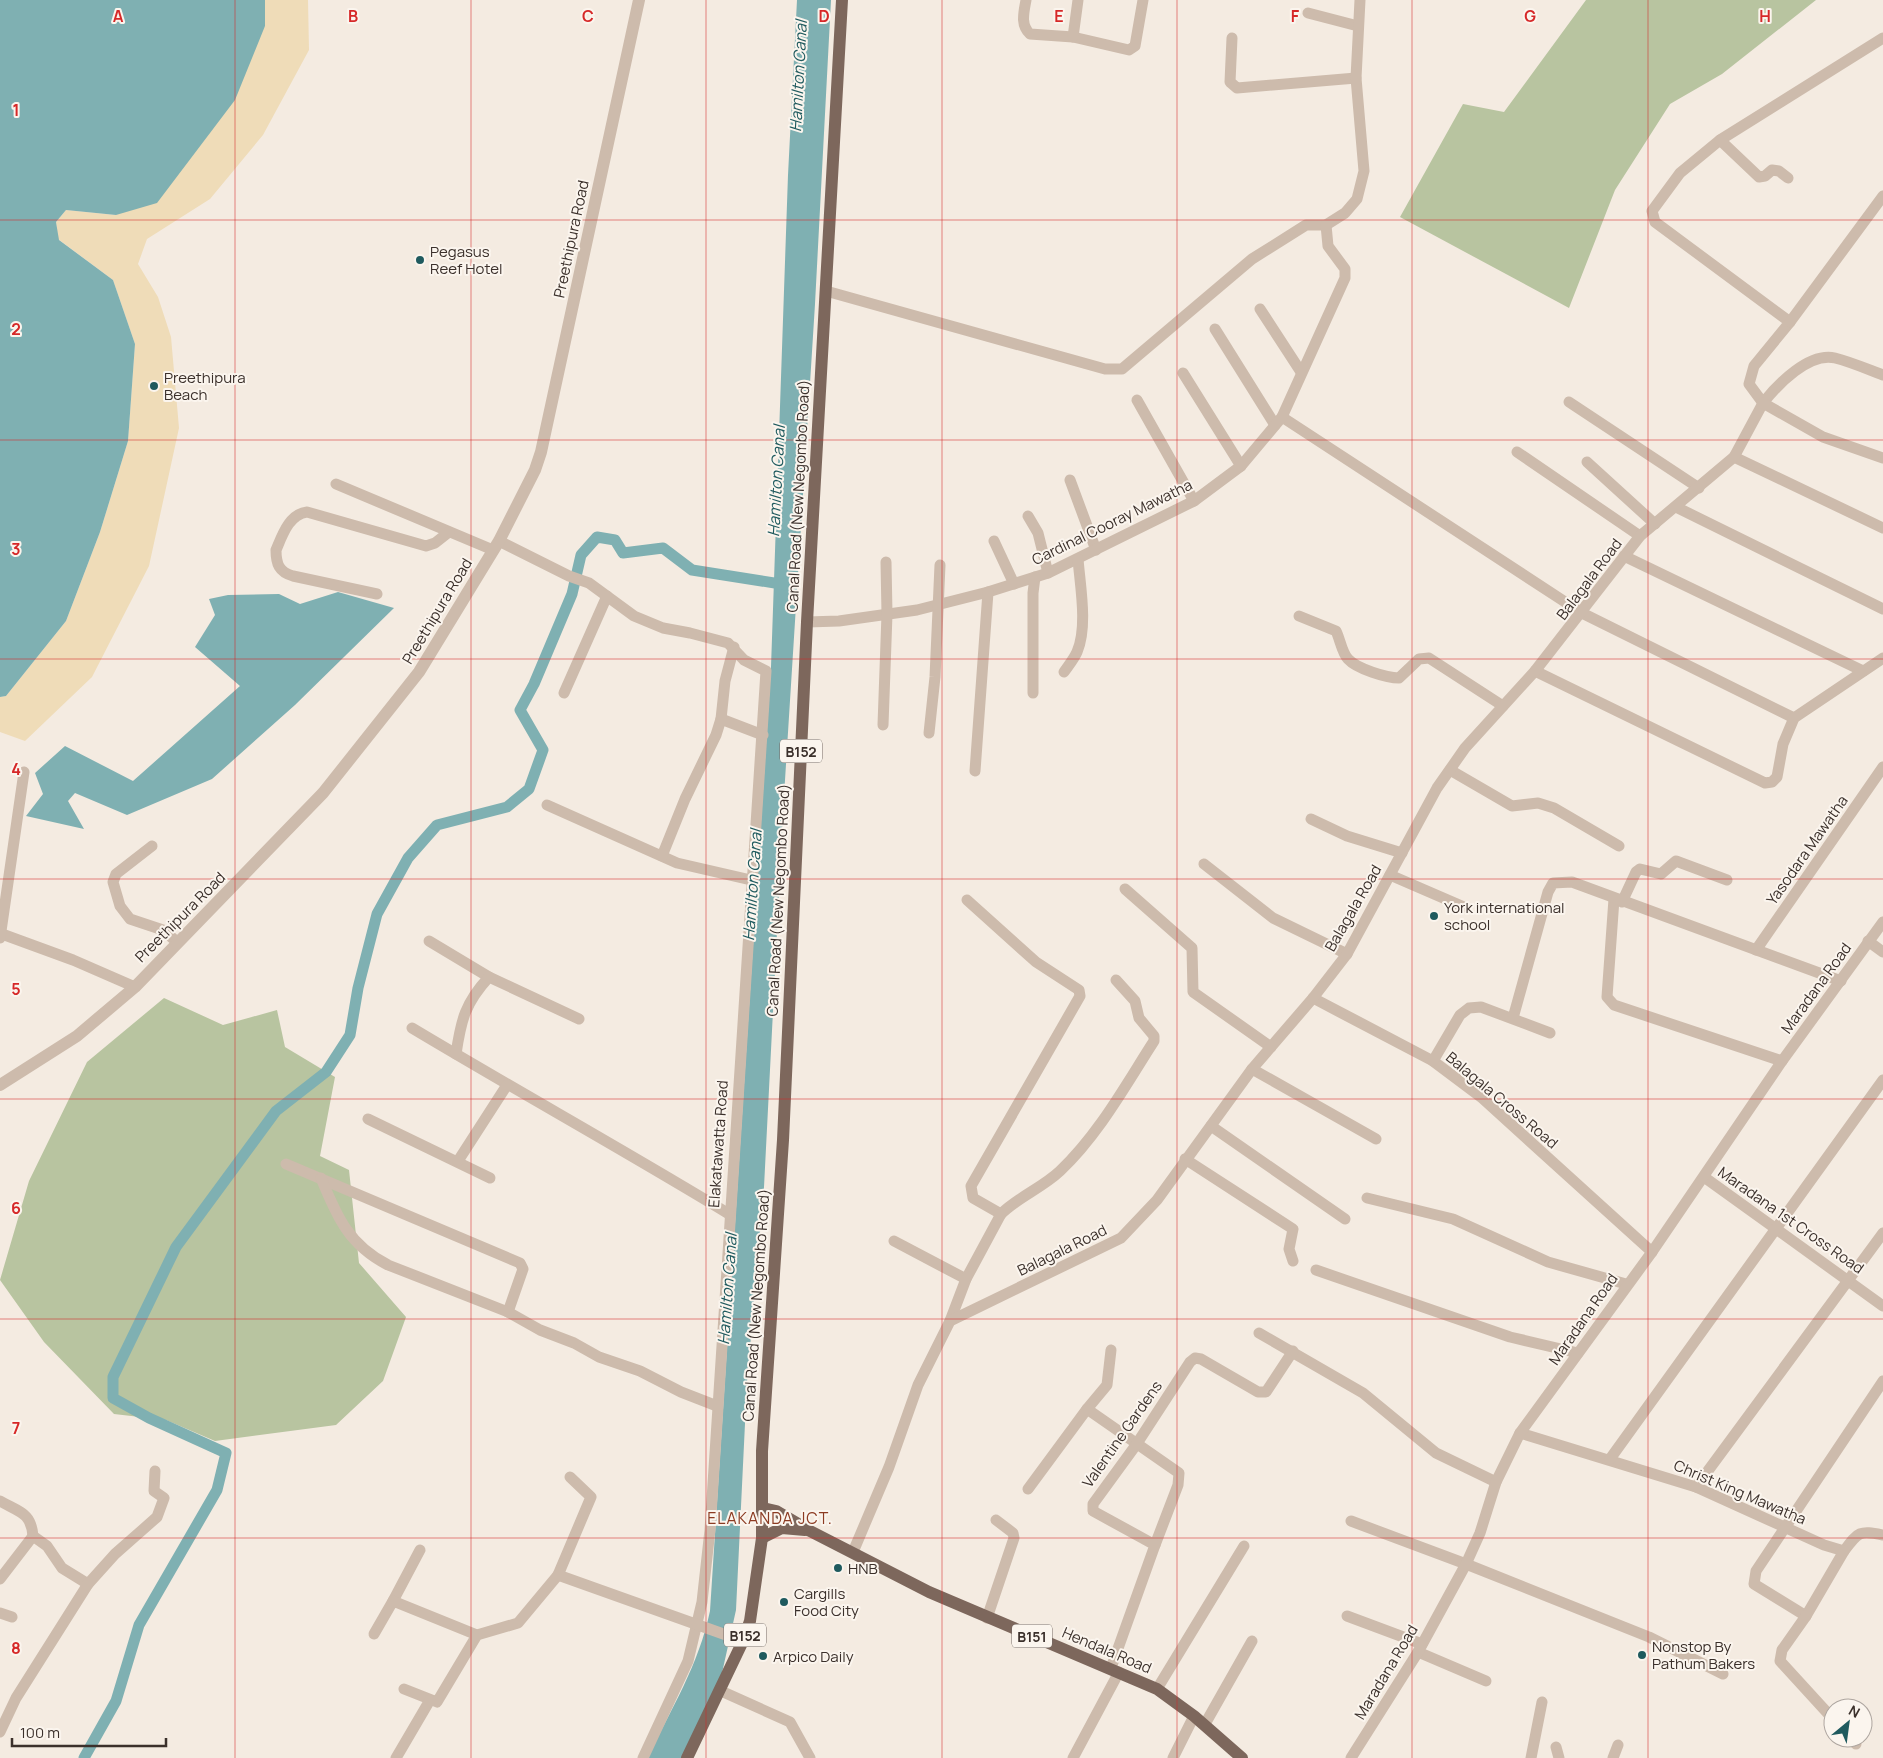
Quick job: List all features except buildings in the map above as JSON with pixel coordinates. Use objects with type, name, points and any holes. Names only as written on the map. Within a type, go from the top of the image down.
[{"type":"main road","name":"Canal Road (New Negombo Road)","points":[[687,1758],[721,1691],[738,1639],[750,1621],[762,1538],[762,1450],[783,1140],[807,622],[842,0]]},
{"type":"main road","name":"Hendala Road","points":[[763,1508],[776,1511],[810,1531],[929,1592],[1157,1689],[1204,1724],[1242,1758]]},
{"type":"main road","name":"Hendala Road","points":[[762,1538],[782,1528],[810,1531]]},
{"type":"street","name":"Preethipura Road","points":[[0,1085],[77,1036],[134,987],[235,886],[323,793],[419,672],[496,546],[535,470],[541,452],[639,0]]},
{"type":"street","points":[[1026,0],[1023,20],[1024,29],[1030,34],[1073,37],[1129,50],[1135,46],[1143,0]]},
{"type":"street","points":[[1073,37],[1078,0]]},
{"type":"street","points":[[826,291],[1105,369],[1122,369],[1252,259],[1306,225],[1326,225],[1345,213],[1357,198],[1364,171],[1356,78],[1360,0]]},
{"type":"street","points":[[1308,13],[1358,26]]},
{"type":"street","points":[[1232,38],[1230,82],[1237,88],[1356,78]]},
{"type":"street","points":[[1790,322],[1655,222],[1652,211],[1680,173],[1720,140],[1883,38]]},
{"type":"street","points":[[1720,140],[1759,177],[1772,170],[1779,171],[1788,178]]},
{"type":"street","points":[[1883,196],[1790,322],[1754,366],[1749,384],[1763,403],[1822,437],[1883,458]]},
{"type":"street","name":"Cardinal Cooray Mawatha","points":[[807,622],[839,621],[917,610],[988,592],[1048,573],[1194,501],[1240,466],[1279,421],[1345,278],[1345,269],[1328,246],[1326,225]]},
{"type":"street","points":[[1260,309],[1300,372]]},
{"type":"street","points":[[1215,329],[1279,421],[1582,613],[1794,718]]},
{"type":"street","name":"Balagala Road","points":[[950,1321],[1121,1238],[1157,1200],[1252,1069],[1313,998],[1347,954],[1437,788],[1465,748],[1536,671],[1640,536],[1734,458],[1763,403],[1778,383],[1816,358],[1834,358],[1883,375]]},
{"type":"street","points":[[1183,373],[1240,466]]},
{"type":"street","points":[[1137,400],[1194,501]]},
{"type":"street","points":[[1569,402],[1698,488]]},
{"type":"street","points":[[1517,452],[1640,536]]},
{"type":"street","points":[[1734,458],[1883,528]]},
{"type":"street","points":[[1586,462],[1655,524]]},
{"type":"street","points":[[1070,480],[1096,550]]},
{"type":"street","points":[[336,484],[449,532],[496,546],[589,583],[634,616],[664,628],[721,640],[734,647],[725,681],[721,719],[716,735],[685,799],[662,856]]},
{"type":"street","points":[[1676,507],[1883,610]]},
{"type":"street","points":[[377,594],[285,573],[279,568],[276,550],[294,517],[300,512],[307,512],[426,546],[435,543],[449,532]]},
{"type":"street","points":[[1028,516],[1038,534],[1048,573]]},
{"type":"street","points":[[994,541],[1005,560],[1014,584]]},
{"type":"street","points":[[1624,556],[1862,671]]},
{"type":"street","points":[[1064,672],[1077,652],[1083,608],[1078,559]]},
{"type":"street","points":[[882,725],[887,614],[886,562]]},
{"type":"street","points":[[928,733],[935,677],[940,604],[940,565]]},
{"type":"street","points":[[1033,693],[1033,593],[1035,577]]},
{"type":"street","points":[[975,771],[988,592]]},
{"type":"street","points":[[564,693],[607,596]]},
{"type":"street","points":[[1299,616],[1336,631],[1348,660],[1370,671],[1389,678],[1399,678],[1419,659],[1429,658],[1502,706]]},
{"type":"street","name":"Elakatawatta Road","points":[[643,1758],[688,1661],[699,1627],[710,1530],[729,1214],[766,671],[744,660],[734,647]]},
{"type":"street","points":[[1536,671],[1765,783],[1772,782],[1777,777],[1783,744],[1794,718],[1883,658]]},
{"type":"street","points":[[721,719],[763,735]]},
{"type":"street","name":"Yasodara Mawatha","points":[[1756,950],[1883,767]]},
{"type":"street","points":[[1450,770],[1512,806],[1538,803],[1554,808],[1619,846]]},
{"type":"street","points":[[24,772],[1,936],[73,960],[134,987]]},
{"type":"street","points":[[547,805],[677,862],[751,880]]},
{"type":"street","points":[[1311,819],[1347,836],[1402,853]]},
{"type":"street","points":[[152,846],[116,874],[113,882],[120,906],[130,919],[163,930],[177,942]]},
{"type":"street","points":[[1727,880],[1676,861],[1661,874],[1640,869],[1636,872],[1618,900],[1608,997],[1614,1005],[1782,1061]]},
{"type":"street","points":[[1204,864],[1273,918],[1347,954]]},
{"type":"street","points":[[1390,874],[1464,907]]},
{"type":"street","points":[[1513,1018],[1548,892],[1553,883],[1572,882],[1841,981]]},
{"type":"street","points":[[1125,889],[1192,948],[1193,992],[1271,1047]]},
{"type":"street","points":[[967,900],[1036,962],[1079,990],[1080,996],[971,1186],[973,1198],[1000,1214]]},
{"type":"street","name":"Maradana Road","points":[[1351,1758],[1420,1648],[1466,1564],[1480,1533],[1496,1482],[1520,1433],[1626,1284],[1652,1252],[1782,1061],[1883,922]]},
{"type":"street","points":[[429,941],[489,977],[579,1019]]},
{"type":"street","points":[[1868,942],[1883,952]]},
{"type":"street","points":[[456,1054],[460,1027],[472,995],[489,977]]},
{"type":"street","points":[[853,1552],[889,1467],[918,1385],[950,1321],[966,1279],[1000,1214],[1058,1173],[1093,1137],[1154,1041],[1154,1036],[1139,1018],[1135,1001],[1116,980]]},
{"type":"street","name":"Balagala Cross Road","points":[[1313,998],[1433,1061],[1481,1097],[1652,1252]]},
{"type":"street","points":[[1433,1061],[1460,1016],[1469,1008],[1481,1006],[1550,1033]]},
{"type":"street","points":[[412,1028],[506,1085],[601,1137],[729,1214]]},
{"type":"street","points":[[1252,1069],[1376,1140]]},
{"type":"street","points":[[1610,1459],[1883,1080]]},
{"type":"street","points":[[458,1162],[506,1085]]},
{"type":"street","points":[[368,1119],[490,1178]]},
{"type":"street","points":[[1211,1126],[1344,1220]]},
{"type":"street","points":[[1185,1159],[1292,1229],[1289,1249],[1294,1261]]},
{"type":"street","points":[[286,1164],[520,1263],[523,1269],[508,1312]]},
{"type":"street","name":"Maradana 1st Cross Road","points":[[1704,1177],[1883,1306]]},
{"type":"street","points":[[322,1178],[337,1217],[352,1238],[369,1255],[388,1265],[508,1312],[540,1330],[574,1343],[599,1357],[640,1371],[681,1392],[717,1406]]},
{"type":"street","points":[[1368,1198],[1453,1219],[1548,1262],[1626,1284]]},
{"type":"street","points":[[1696,1487],[1883,1233]]},
{"type":"street","points":[[894,1241],[966,1279]]},
{"type":"street","points":[[1316,1270],[1510,1337],[1578,1353]]},
{"type":"street","points":[[1259,1332],[1363,1392],[1436,1453],[1496,1482]]},
{"type":"street","points":[[1028,1489],[1107,1385],[1111,1350]]},
{"type":"street","name":"Valentine Gardens","points":[[1155,1545],[1093,1511],[1091,1507],[1136,1445],[1190,1362],[1195,1358],[1201,1359],[1258,1392],[1266,1392],[1293,1351]]},
{"type":"street","points":[[1806,1616],[1754,1584],[1756,1571],[1784,1526],[1883,1381]]},
{"type":"street","points":[[1074,1758],[1115,1670],[1155,1545],[1178,1485],[1179,1473],[1136,1445],[1087,1409]]},
{"type":"street","name":"Christ King Mawatha","points":[[1520,1433],[1610,1459],[1696,1487],[1824,1545],[1844,1551]]},
{"type":"street","points":[[0,1732],[16,1698],[88,1584],[115,1554],[158,1517],[164,1498],[154,1491],[155,1471]]},
{"type":"street","points":[[392,1602],[477,1635],[518,1623],[558,1575],[591,1497],[570,1477]]},
{"type":"street","points":[[0,1501],[26,1515],[32,1522],[32,1536],[0,1579]]},
{"type":"street","points":[[987,1618],[1014,1538],[1013,1533],[996,1520]]},
{"type":"street","points":[[1350,1521],[1466,1564],[1649,1637],[1723,1674]]},
{"type":"street","points":[[1823,1708],[1780,1661],[1782,1650],[1806,1616],[1844,1551],[1857,1534],[1865,1532],[1883,1534]]},
{"type":"street","points":[[32,1536],[47,1546],[62,1568],[88,1584]]},
{"type":"street","points":[[1157,1689],[1244,1546]]},
{"type":"street","points":[[374,1634],[420,1550]]},
{"type":"street","points":[[558,1575],[699,1627],[738,1639]]},
{"type":"street","points":[[0,1613],[12,1617]]},
{"type":"street","points":[[1347,1616],[1420,1648],[1486,1681]]},
{"type":"street","points":[[404,1689],[437,1702],[477,1635]]},
{"type":"street","points":[[1204,1724],[1252,1641]]},
{"type":"street","points":[[721,1691],[790,1722],[810,1758]]},
{"type":"street","points":[[396,1758],[430,1700]]},
{"type":"street","points":[[1531,1758],[1542,1702]]},
{"type":"street","points":[[1173,1758],[1194,1716]]},
{"type":"street","points":[[1613,1758],[1618,1745]]},
{"type":"green space","points":[[1586,0],[1816,0],[1722,74],[1670,104],[1615,190],[1569,308],[1400,217],[1463,104],[1504,112]]},
{"type":"green space","points":[[164,998],[223,1025],[277,1010],[285,1047],[335,1077],[320,1156],[349,1170],[359,1263],[406,1317],[383,1381],[336,1425],[215,1441],[166,1420],[114,1414],[44,1342],[0,1280],[29,1181],[87,1062]]},
{"type":"sand","name":"Preethipura Beach","points":[[265,0],[308,0],[309,50],[263,135],[210,199],[147,239],[138,264],[158,297],[171,337],[179,428],[149,566],[92,677],[25,741],[0,732],[0,697],[6,696],[66,621],[100,532],[128,441],[135,344],[113,280],[58,239],[56,222],[66,210],[116,215],[265,26]]},
{"type":"water","points":[[0,0],[265,0],[265,26],[235,100],[157,203],[116,215],[66,210],[56,222],[59,240],[113,280],[135,344],[128,441],[100,532],[66,621],[6,696],[0,697]]},
{"type":"water","name":"Hamilton Canal","points":[[797,0],[831,0],[815,304],[784,796],[764,1187],[747,1382],[736,1610],[722,1673],[683,1758],[647,1758],[692,1668],[710,1611],[771,667],[788,175]]},
{"type":"water","points":[[338,592],[394,608],[295,705],[212,779],[127,815],[75,793],[68,801],[84,829],[26,816],[43,794],[35,773],[65,746],[133,781],[240,686],[195,647],[215,615],[209,599],[228,595],[279,594],[300,604]]},
{"type":"waterway","points":[[84,1758],[116,1701],[139,1625],[217,1490],[226,1453],[149,1418],[113,1398],[113,1377],[176,1247],[276,1111],[326,1072],[350,1035],[358,988],[377,914],[408,858],[437,825],[507,807],[529,789],[543,750],[520,710],[534,684],[572,594],[581,555],[597,537],[615,540],[623,553],[663,548],[692,570],[787,585]]},
{"type":"place","name":"Pegasus Reef Hotel","points":[[420,260]]},
{"type":"place","name":"Preethipura Beach","points":[[154,386]]},
{"type":"place","name":"York international school","points":[[1434,916]]},
{"type":"place","name":"HNB","points":[[838,1568]]},
{"type":"place","name":"Cargills Food City","points":[[784,1602]]},
{"type":"place","name":"Nonstop By Pathum Bakers","points":[[1642,1655]]},
{"type":"place","name":"Arpico Daily","points":[[763,1656]]},
{"type":"district","name":"ELAKANDA JCT.","points":[[770,1518]]}]
